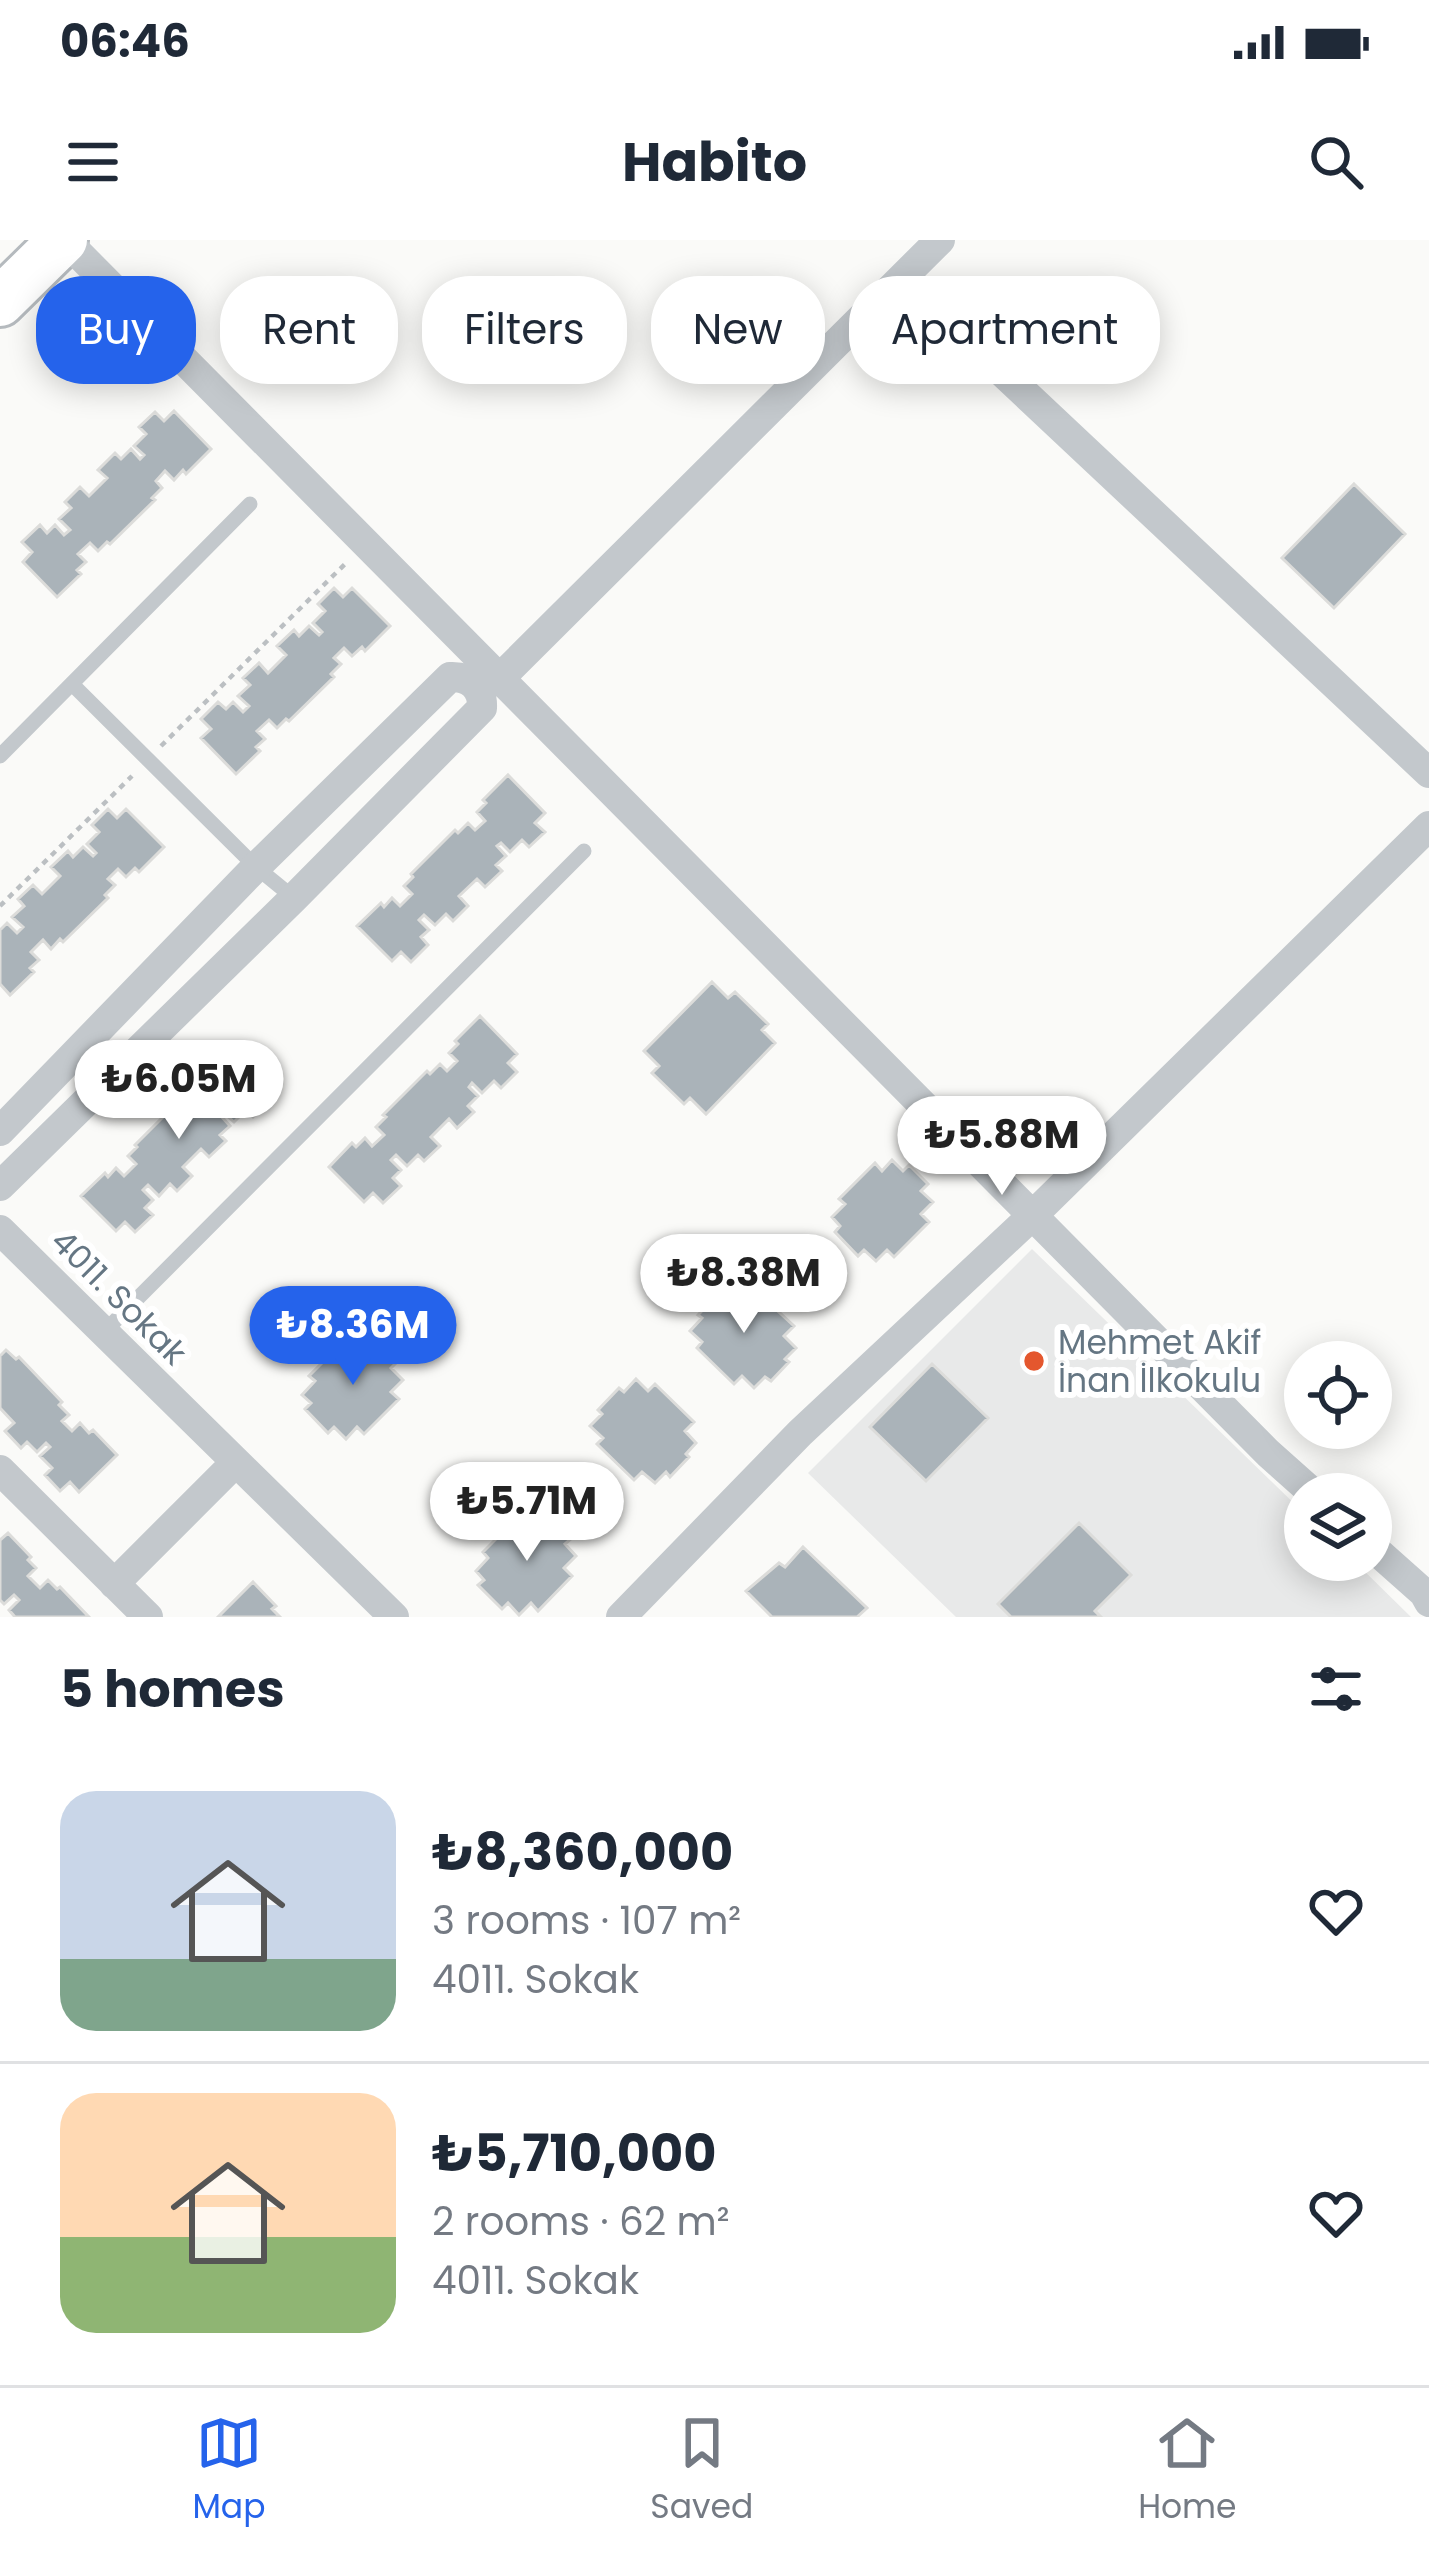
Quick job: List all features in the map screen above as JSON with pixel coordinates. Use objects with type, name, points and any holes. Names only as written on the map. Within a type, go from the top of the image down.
[{"type":"main road","points":[[0,302],[64,240]]},
{"type":"street","points":[[64,240],[1290,1473]]},
{"type":"street","points":[[904,276],[940,240]]},
{"type":"street","points":[[500,677],[849,331]]},
{"type":"street","points":[[1015,384],[1429,773]]},
{"type":"street","points":[[0,1131],[256,867],[450,677],[475,685],[482,708],[0,1186]]},
{"type":"street","points":[[621,1617],[800,1433],[1034,1214],[1429,826]]},
{"type":"street","name":"4011. Sokak","points":[[0,1230],[394,1617]]},
{"type":"street","points":[[114,1584],[236,1462]]},
{"type":"street","points":[[0,1470],[148,1617]]},
{"type":"street","points":[[1392,1565],[1429,1602]]},
{"type":"lane","points":[[0,756],[250,504]]},
{"type":"lane","points":[[72,684],[256,867],[294,898]]},
{"type":"lane","points":[[104,1332],[584,851]]},
{"type":"path","points":[[0,906],[366,543]]},
{"type":"shaded area","name":"Mehmet Akif İnan İlkokulu","points":[[1032,1249],[1284,1494],[1284,1581],[1374,1581],[1411,1617],[956,1617],[808,1473]]},
{"type":"building","points":[[174,411],[211,449],[174,480],[165,471],[156,481],[162,488],[155,500],[110,544],[98,551],[90,543],[78,554],[86,562],[77,570],[81,574],[57,597],[23,562],[32,552],[22,542],[40,525],[47,533],[55,525],[64,535],[70,530],[59,519],[71,508],[65,502],[80,487],[89,496],[107,478],[98,470],[115,453],[121,459],[131,449],[140,459],[144,455],[134,446],[146,434],[139,427],[155,412],[164,421]]},
{"type":"building","points":[[1354,484],[1405,534],[1334,608],[1282,558]]},
{"type":"building","points":[[334,588],[343,597],[352,588],[390,626],[365,651],[362,647],[352,656],[344,648],[334,658],[341,664],[331,674],[334,677],[289,721],[277,728],[269,720],[257,731],[265,739],[256,747],[260,751],[236,774],[201,738],[211,729],[201,719],[218,702],[226,709],[233,702],[243,712],[249,706],[238,696],[250,685],[243,678],[259,663],[268,673],[286,655],[277,646],[294,630],[299,636],[309,626],[319,635],[322,632],[313,623],[325,611],[318,604]]},
{"type":"building","points":[[508,775],[545,813],[535,823],[545,832],[529,847],[522,840],[510,852],[501,843],[497,846],[506,856],[496,865],[502,871],[485,887],[477,879],[459,896],[468,906],[453,921],[446,914],[435,925],[424,915],[419,920],[429,930],[421,937],[428,945],[411,962],[401,952],[392,961],[357,926],[381,903],[384,907],[392,898],[400,906],[412,894],[404,886],[411,874],[455,830],[458,833],[468,823],[475,830],[485,821],[477,812],[486,803],[483,800]]},
{"type":"building","points":[[108,809],[117,818],[126,809],[164,847],[139,872],[135,868],[126,877],[118,869],[108,879],[115,885],[105,895],[108,898],[63,942],[60,939],[51,949],[43,940],[31,952],[39,960],[30,968],[34,972],[10,995],[0,984],[0,930],[7,923],[17,933],[23,927],[12,917],[24,906],[18,899],[33,885],[42,894],[60,876],[51,867],[68,851],[73,857],[83,847],[93,856],[96,853],[87,844],[99,832],[92,825]]},
{"type":"building","points":[[712,982],[728,998],[735,992],[768,1024],[762,1030],[775,1043],[706,1114],[690,1098],[684,1104],[652,1073],[659,1066],[644,1051]]},
{"type":"building","points":[[480,1016],[517,1054],[508,1063],[517,1072],[501,1088],[494,1081],[482,1093],[472,1083],[469,1087],[478,1096],[468,1106],[474,1112],[457,1128],[449,1119],[431,1137],[440,1146],[424,1161],[418,1155],[407,1166],[396,1155],[391,1160],[401,1170],[393,1178],[401,1186],[383,1203],[373,1193],[364,1202],[329,1167],[352,1143],[356,1147],[365,1138],[372,1146],[384,1135],[376,1127],[383,1115],[427,1071],[430,1074],[440,1064],[447,1071],[457,1061],[449,1053],[458,1044],[455,1041]]},
{"type":"building","points":[[232,1045],[269,1084],[260,1093],[268,1102],[253,1117],[246,1110],[234,1122],[224,1113],[221,1116],[230,1126],[220,1135],[226,1141],[209,1157],[201,1149],[183,1167],[192,1176],[177,1191],[170,1184],[159,1196],[148,1185],[143,1190],[153,1200],[145,1208],[153,1215],[135,1232],[125,1222],[116,1231],[81,1196],[105,1173],[108,1177],[116,1168],[124,1176],[136,1164],[128,1156],[135,1145],[179,1101],[192,1093],[199,1100],[209,1091],[201,1082],[210,1073],[207,1070]]},
{"type":"building","points":[[892,1160],[903,1171],[909,1165],[928,1184],[921,1191],[933,1202],[921,1214],[929,1222],[894,1257],[887,1250],[876,1261],[864,1250],[858,1256],[835,1232],[840,1226],[832,1217],[845,1204],[839,1199],[875,1163],[882,1171]]},
{"type":"building","points":[[736,1284],[748,1295],[754,1289],[794,1326],[784,1336],[796,1348],[785,1359],[789,1362],[771,1381],[765,1377],[754,1388],[742,1376],[734,1384],[697,1348],[702,1342],[690,1331],[719,1293],[724,1297]]},
{"type":"building","points":[[362,1338],[373,1349],[379,1342],[398,1361],[391,1368],[403,1380],[391,1392],[399,1399],[364,1434],[357,1427],[346,1439],[334,1427],[328,1433],[305,1409],[311,1403],[302,1395],[315,1381],[309,1376],[344,1341],[352,1348]]},
{"type":"building","points":[[6,1350],[19,1357],[62,1402],[59,1405],[69,1415],[62,1421],[72,1431],[80,1423],[117,1455],[79,1492],[70,1482],[60,1491],[45,1475],[52,1468],[40,1456],[50,1447],[46,1443],[37,1452],[27,1442],[21,1448],[5,1431],[14,1423],[0,1408],[0,1356]]},
{"type":"building","points":[[932,1364],[988,1418],[926,1481],[870,1427]]},
{"type":"building","points":[[636,1379],[648,1391],[655,1384],[694,1422],[685,1431],[696,1443],[686,1454],[689,1457],[670,1477],[666,1472],[655,1483],[642,1472],[634,1480],[597,1444],[603,1438],[590,1426],[619,1388],[624,1392]]},
{"type":"building","points":[[535,1514],[546,1525],[553,1519],[572,1538],[565,1544],[576,1556],[564,1568],[572,1576],[538,1611],[531,1603],[519,1615],[508,1603],[502,1609],[478,1585],[484,1580],[476,1571],[488,1558],[483,1552],[518,1517],[525,1524]]},
{"type":"building","points":[[1079,1523],[1131,1575],[1095,1611],[1101,1617],[1011,1617],[998,1604]]},
{"type":"building","points":[[8,1533],[31,1557],[28,1560],[36,1568],[28,1576],[40,1588],[48,1580],[60,1587],[89,1617],[15,1617],[9,1610],[19,1600],[14,1595],[4,1604],[0,1600],[0,1540]]},
{"type":"building","points":[[803,1547],[867,1608],[857,1617],[772,1617],[746,1591],[779,1563],[785,1567]]},
{"type":"building","points":[[253,1582],[280,1617],[218,1617]]},
{"type":"place","name":"Mehmet Akif İnan İlkokulu","points":[[1034,1361]]}]
